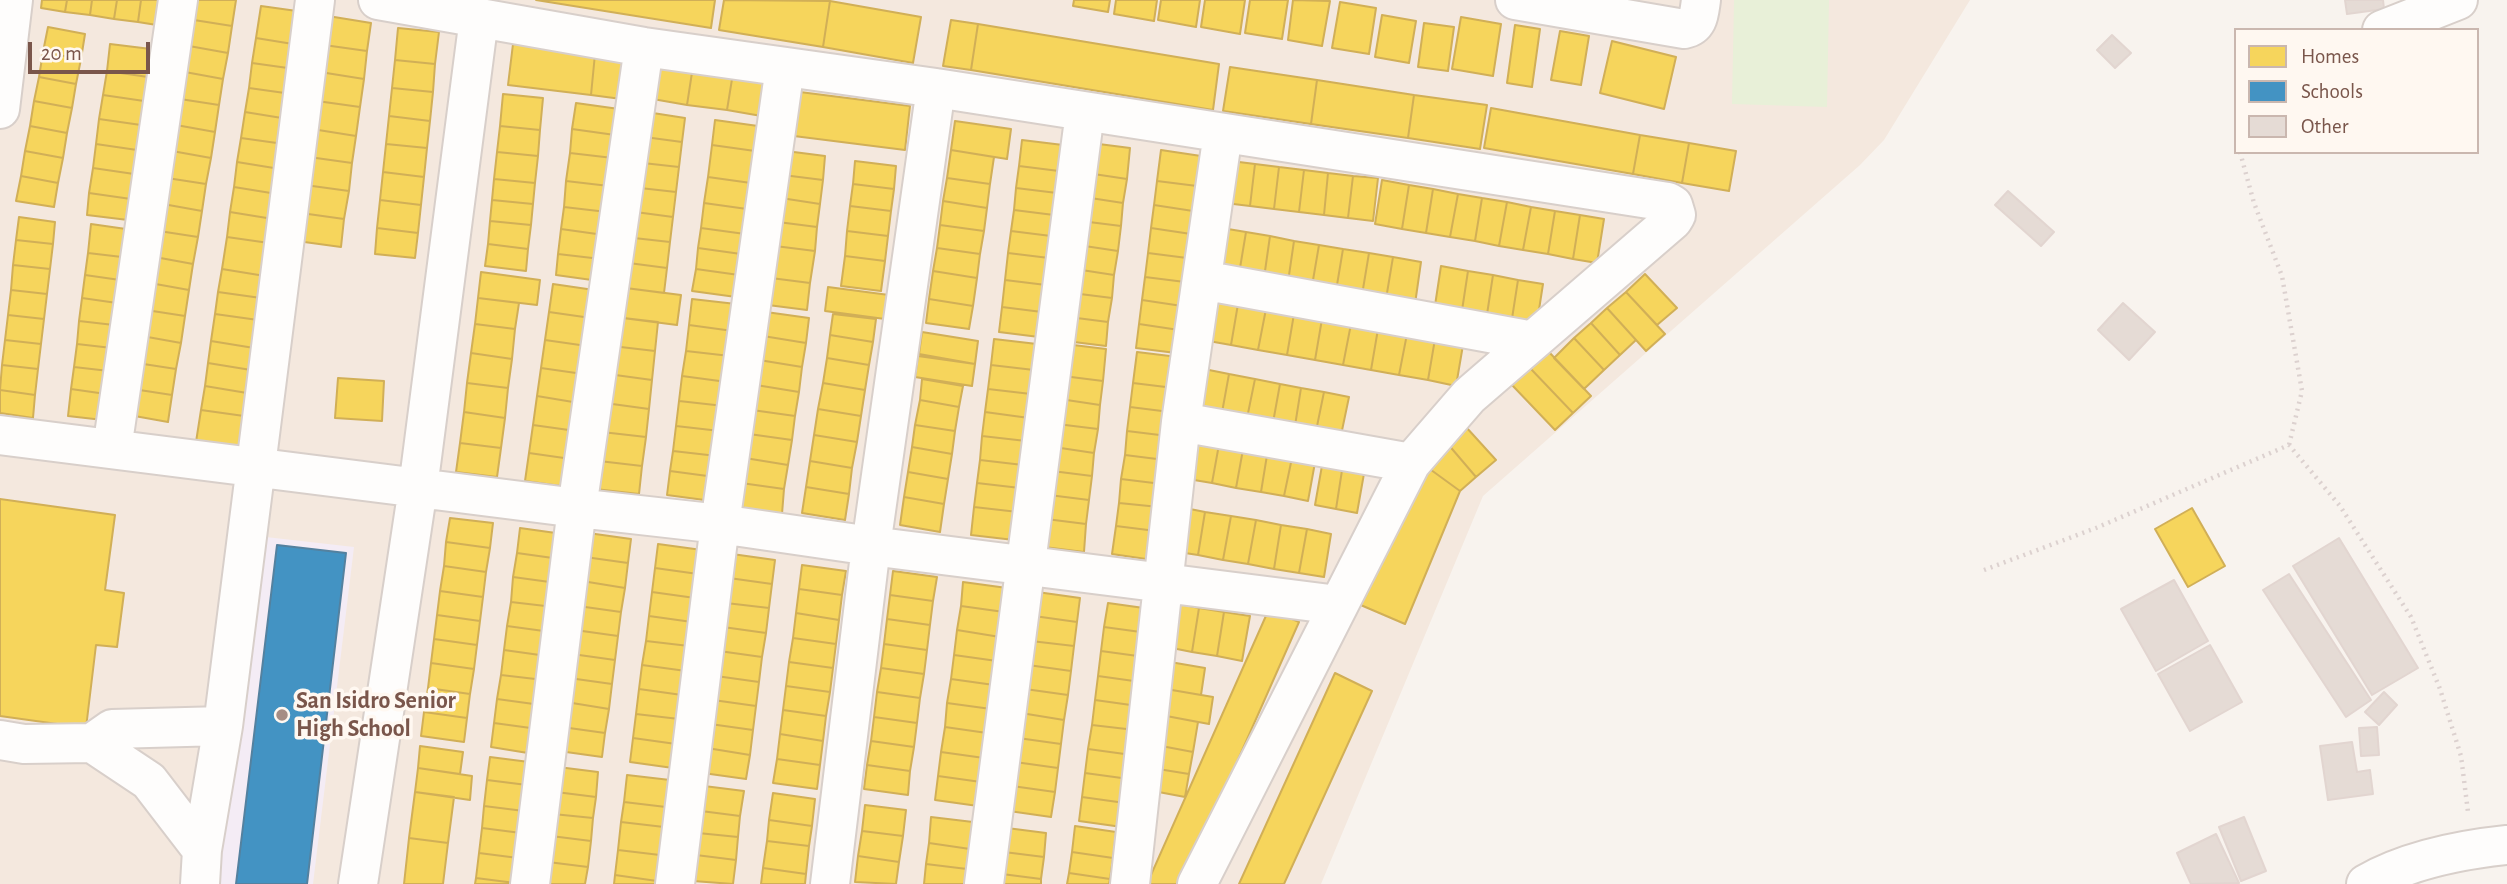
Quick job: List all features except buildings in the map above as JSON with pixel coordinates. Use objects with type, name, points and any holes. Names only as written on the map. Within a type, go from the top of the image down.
[{"type":"street","points":[[0,109],[13,0]]},
{"type":"street","points":[[112,449],[178,0]]},
{"type":"street","points":[[201,867],[223,726],[257,468],[315,0]]},
{"type":"street","points":[[378,0],[644,47],[936,88],[1668,202],[1673,205],[1673,220],[1469,396],[1411,463],[1197,884]]},
{"type":"street","points":[[1516,0],[1684,29],[1692,27],[1698,20],[1701,0]]},
{"type":"street","points":[[2387,28],[2458,0]]},
{"type":"street","points":[[358,884],[418,488],[479,18]]},
{"type":"street","points":[[530,884],[577,508],[644,47]]},
{"type":"street","points":[[674,884],[720,524],[785,67]]},
{"type":"street","points":[[830,884],[871,546],[936,88]]},
{"type":"street","points":[[984,884],[1085,112]]},
{"type":"street","points":[[1130,884],[1181,422],[1223,134]]},
{"type":"street","points":[[1202,280],[1532,341]]},
{"type":"street","points":[[1181,422],[1411,463]]},
{"type":"street","points":[[0,435],[720,524],[871,546],[1338,605]]},
{"type":"street","points":[[0,740],[24,744],[92,743],[113,729],[223,726]]},
{"type":"street","points":[[92,743],[149,781],[201,867]]},
{"type":"street","points":[[2365,884],[2392,869],[2490,847]]},
{"type":"path","points":[[2241,154],[2254,203],[2282,275],[2300,378],[2302,391],[2289,445]]},
{"type":"path","points":[[1984,570],[2096,528],[2289,445]]},
{"type":"path","points":[[2289,445],[2340,506],[2411,617],[2440,689],[2490,847]]},
{"type":"shaded area","points":[[0,0],[1970,0],[1884,140],[1860,165],[1483,496],[1321,884],[0,884]]},
{"type":"shaded area","name":"San Isidro Senior High School","points":[[257,536],[354,547],[313,884],[208,884]]},
{"type":"green space","points":[[1734,0],[1829,0],[1827,107],[1732,104]]},
{"type":"place","name":"San Isidro Senior High School","points":[[282,715]]}]
